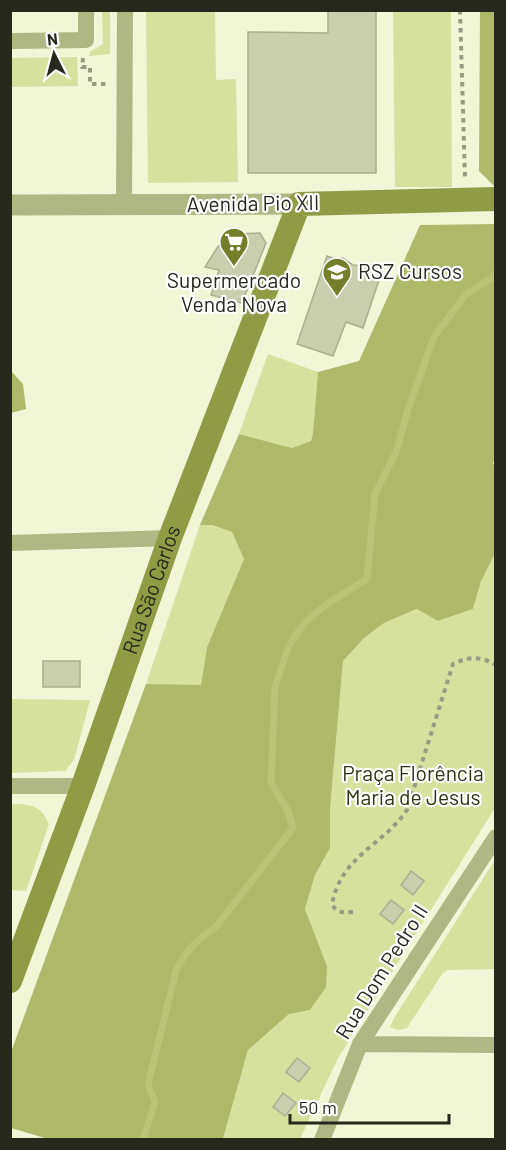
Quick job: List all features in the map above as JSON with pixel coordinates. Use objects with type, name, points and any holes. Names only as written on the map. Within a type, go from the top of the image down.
[{"type":"main road","name":"Avenida Pio XII","points":[[299,204],[495,199]]},
{"type":"main road","name":"Rua São Carlos","points":[[10,981],[84,786],[170,538],[299,204]]},
{"type":"street","points":[[10,41],[86,40],[86,10]]},
{"type":"street","points":[[124,206],[125,10]]},
{"type":"street","name":"Avenida Pio XII","points":[[10,206],[299,204]]},
{"type":"street","points":[[10,543],[170,538]]},
{"type":"street","points":[[10,786],[84,786]]},
{"type":"street","name":"Rua Dom Pedro II","points":[[322,1140],[360,1044],[495,837]]},
{"type":"street","points":[[360,1044],[495,1045]]},
{"type":"path","points":[[460,10],[466,200]]},
{"type":"path","points":[[86,40],[81,67],[90,67],[90,84],[123,84]]},
{"type":"path","points":[[353,912],[336,911],[332,905],[334,893],[351,866],[369,846],[400,821],[407,810],[453,664],[473,657],[482,658],[495,665]]},
{"type":"green space","points":[[102,11],[110,11],[110,54],[89,56],[90,52],[103,44]]},
{"type":"green space","points":[[146,11],[215,11],[216,80],[236,79],[238,182],[148,183]]},
{"type":"green space","points":[[393,11],[451,11],[452,187],[395,187]]},
{"type":"green space","points":[[480,11],[495,11],[495,187],[479,171]]},
{"type":"green space","points":[[77,57],[78,86],[11,87],[11,58]]},
{"type":"green space","points":[[495,224],[496,452],[493,464],[496,467],[495,554],[481,581],[473,609],[438,621],[417,609],[384,623],[364,638],[343,661],[330,809],[330,848],[315,875],[305,909],[327,966],[326,987],[310,1010],[289,1014],[248,1050],[223,1139],[48,1139],[11,1128],[11,1052],[146,684],[201,685],[207,647],[244,559],[232,532],[212,525],[200,525],[239,434],[292,448],[311,441],[318,372],[359,361],[420,225]]},
{"type":"green space","points":[[268,354],[318,372],[311,441],[292,448],[239,434]]},
{"type":"green space","points":[[11,371],[23,384],[26,409],[11,413]]},
{"type":"green space","points":[[200,525],[211,525],[232,532],[244,559],[207,647],[201,686],[146,684]]},
{"type":"green space","name":"Praça Florência Maria de Jesus","points":[[495,554],[495,808],[338,1058],[300,1139],[223,1140],[248,1050],[289,1014],[310,1010],[327,966],[305,909],[315,875],[330,848],[330,809],[343,661],[364,638],[384,623],[418,609],[439,621],[473,609],[481,581]]},
{"type":"green space","points":[[11,699],[90,700],[74,760],[65,771],[11,773]]},
{"type":"green space","points":[[11,804],[24,804],[38,809],[49,824],[26,891],[11,890]]},
{"type":"green space","points":[[495,860],[495,969],[448,970],[442,974],[407,1028],[398,1030],[390,1027],[394,1018]]},
{"type":"building","points":[[328,10],[376,10],[376,173],[248,173],[248,32],[328,33]]},
{"type":"building","name":"Supermercado Venda Nova","points":[[260,233],[266,243],[242,303],[211,295],[219,270],[205,267],[217,248],[229,234]]},
{"type":"building","points":[[327,256],[335,259],[343,258],[353,265],[367,266],[381,274],[363,328],[346,322],[333,356],[297,344]]},
{"type":"building","points":[[43,661],[80,661],[80,687],[43,687]]},
{"type":"building","points":[[411,871],[424,881],[413,895],[401,885]]},
{"type":"building","points":[[391,900],[404,910],[393,924],[380,914]]},
{"type":"building","points":[[297,1058],[310,1068],[299,1082],[286,1072]]},
{"type":"building","points":[[283,1093],[296,1103],[285,1116],[273,1107]]},
{"type":"waterway","points":[[143,1140],[155,1102],[148,1085],[176,970],[192,946],[215,928],[293,828],[288,811],[271,783],[275,687],[289,645],[305,622],[327,604],[367,579],[375,494],[397,450],[408,409],[434,337],[465,295],[493,277],[496,272]]},
{"type":"place","name":"Supermercado Venda Nova","points":[[234,268]]},
{"type":"place","name":"RSZ Cursos","points":[[337,298]]}]
